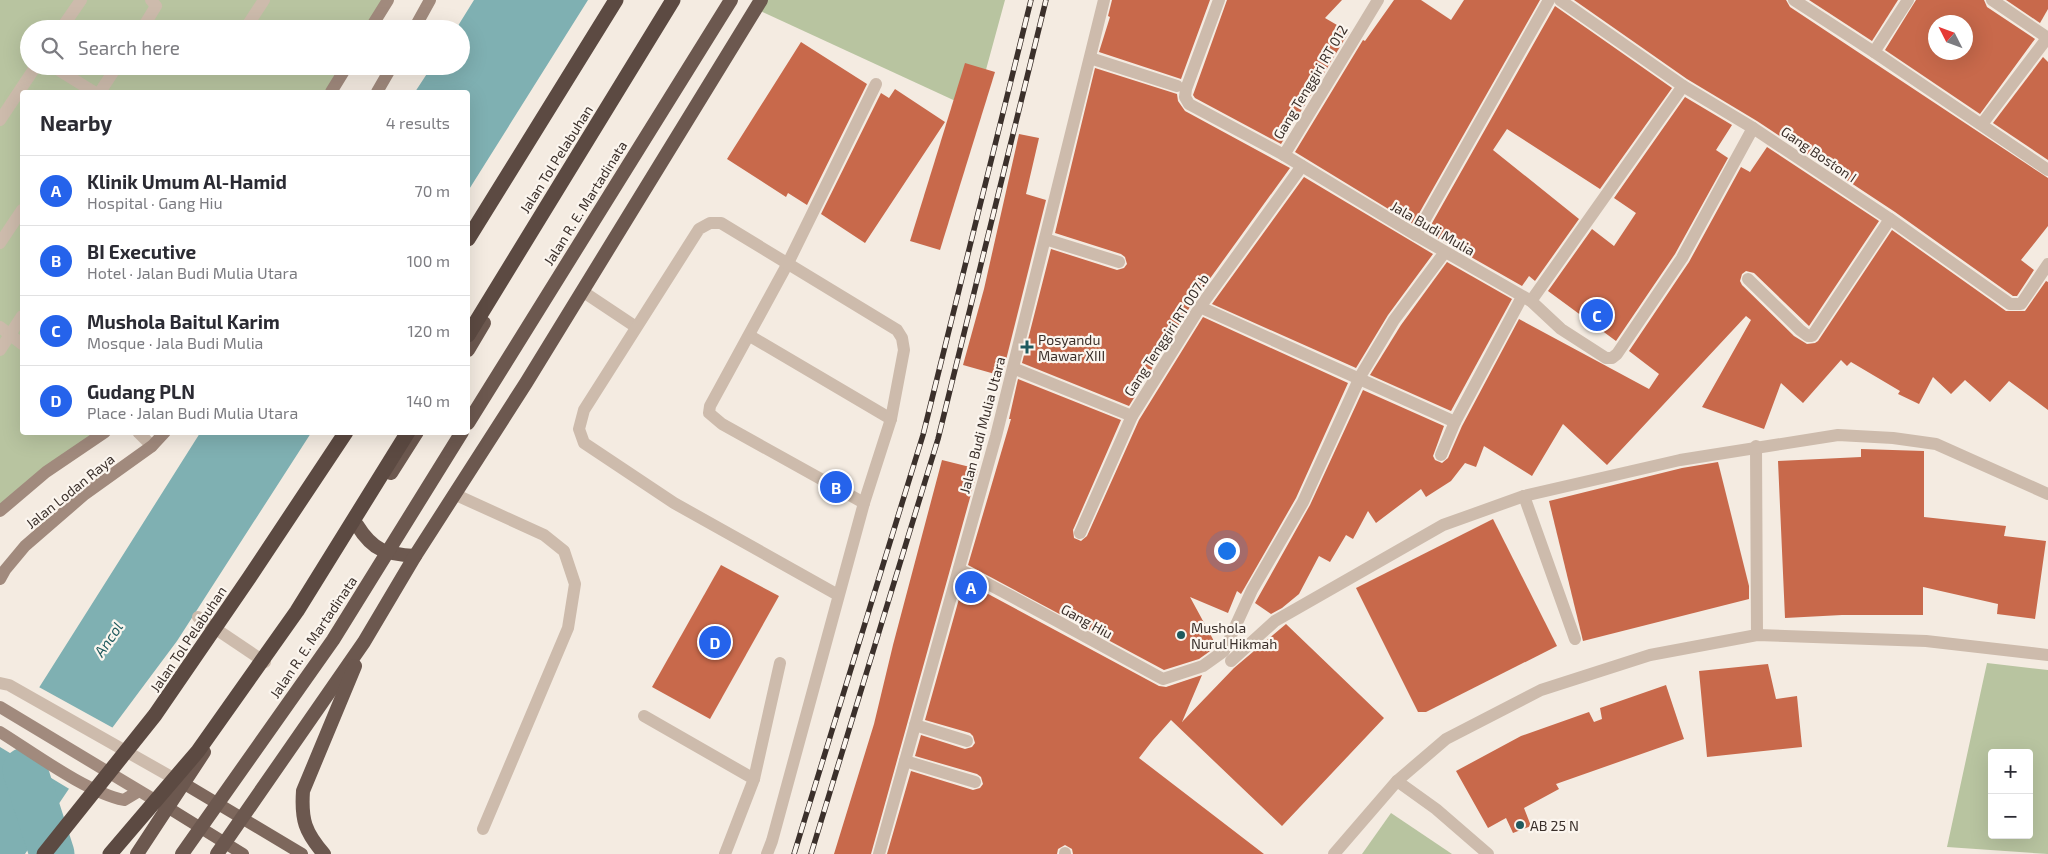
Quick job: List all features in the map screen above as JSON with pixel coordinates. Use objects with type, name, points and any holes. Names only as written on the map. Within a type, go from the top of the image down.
[{"type":"highway","points":[[470,236],[616,0]]},
{"type":"highway","name":"Jalan Tol Pelabuhan","points":[[470,332],[675,0]]},
{"type":"highway","name":"Jalan R. E. Martadinata","points":[[470,347],[675,0]]},
{"type":"highway","name":"Jalan R. E. Martadinata","points":[[470,420],[730,0]]},
{"type":"highway","points":[[221,848],[364,642],[415,556],[526,383],[761,0]]},
{"type":"highway","name":"Jalan Tol Pelabuhan","points":[[44,854],[155,715],[250,578],[344,435]]},
{"type":"highway","points":[[110,854],[198,751],[220,720],[297,611],[406,435]]},
{"type":"highway","name":"Jalan R. E. Martadinata","points":[[139,851],[357,526],[415,435]]},
{"type":"highway","name":"Jalan R. E. Martadinata","points":[[182,854],[333,640],[460,435]]},
{"type":"highway","points":[[357,526],[365,537],[387,554],[415,556]]},
{"type":"highway","points":[[324,854],[304,824],[302,808],[303,791],[364,642]]},
{"type":"main road","points":[[376,20],[388,0]]},
{"type":"main road","points":[[419,20],[430,0]]},
{"type":"main road","points":[[332,90],[341,75]]},
{"type":"main road","points":[[378,90],[387,75]]},
{"type":"main road","name":"Jalan Lodan Raya","points":[[0,511],[46,472],[100,435]]},
{"type":"main road","name":"Jalan Lodan Raya","points":[[0,578],[25,546],[85,494],[152,446],[162,435]]},
{"type":"main road","points":[[0,707],[167,807],[221,848],[243,854]]},
{"type":"main road","points":[[0,732],[82,783],[114,798],[124,800],[139,791]]},
{"type":"main road","points":[[183,784],[302,854]]},
{"type":"street","points":[[67,20],[81,0]]},
{"type":"street","points":[[147,20],[156,6],[151,0]]},
{"type":"street","points":[[251,20],[264,0]]},
{"type":"street","name":"Jalan Budi Mulia Utara","points":[[879,854],[996,436],[1104,0]]},
{"type":"street","name":"Jala Budi Mulia","points":[[1219,0],[1186,89],[1185,97],[1189,104],[1284,155],[1416,235],[1527,299],[1561,329],[1606,358],[1612,358],[1617,354],[1682,258],[1753,128]]},
{"type":"street","name":"Gang Tenggiri RT 012","points":[[1284,155],[1378,0]]},
{"type":"street","points":[[1416,235],[1549,0]]},
{"type":"street","name":"Gang Boston I","points":[[1560,0],[1683,86],[1753,128],[1890,219],[2010,304],[2020,304],[2048,264]]},
{"type":"street","points":[[1794,0],[1982,124],[2048,170]]},
{"type":"street","points":[[1874,52],[1908,0]]},
{"type":"street","points":[[1982,124],[2048,37],[1992,0]]},
{"type":"street","points":[[1090,58],[1177,86]]},
{"type":"street","points":[[0,120],[30,75]]},
{"type":"street","points":[[67,75],[91,90]]},
{"type":"street","points":[[101,90],[111,75]]},
{"type":"street","points":[[864,503],[722,424],[709,413],[710,406],[750,336],[788,263],[876,84]]},
{"type":"street","points":[[1441,456],[1456,422],[1527,299],[1683,86]]},
{"type":"street","name":"Gang Tenggiri RT 007.b","points":[[1080,534],[1132,416],[1200,307],[1302,166]]},
{"type":"street","points":[[1,239],[20,213]]},
{"type":"street","points":[[1748,279],[1800,330],[1808,336],[1812,336],[1890,219]]},
{"type":"street","points":[[767,854],[864,503],[891,419],[904,350],[902,338],[897,330],[721,223],[710,223],[699,229],[636,327],[584,410],[579,429],[584,443],[674,503],[838,595]]},
{"type":"street","points":[[1045,239],[1119,262]]},
{"type":"street","name":"Gang Hiu","points":[[959,570],[1018,599],[1163,679],[1203,666],[1224,651],[1252,590],[1303,502],[1360,378],[1394,320],[1445,252]]},
{"type":"street","points":[[582,291],[636,327]]},
{"type":"street","points":[[1200,307],[1456,422]]},
{"type":"street","points":[[0,350],[5,331],[20,318]]},
{"type":"street","points":[[5,331],[20,342]]},
{"type":"street","points":[[750,336],[891,419]]},
{"type":"street","points":[[1013,368],[1132,416]]},
{"type":"street","points":[[141,435],[152,446]]},
{"type":"street","points":[[1231,660],[1274,621],[1443,525],[1524,496],[1680,460],[1756,446],[1838,435],[1893,438],[1936,444],[2048,494]]},
{"type":"street","points":[[1756,446],[1757,635]]},
{"type":"street","points":[[454,494],[544,535],[564,551],[576,584],[568,628],[483,829]]},
{"type":"street","points":[[1524,496],[1575,639]]},
{"type":"street","points":[[198,617],[265,662]]},
{"type":"street","points":[[1334,854],[1396,781],[1446,739],[1541,690],[1650,655],[1757,635],[1926,641],[2048,654]]},
{"type":"street","points":[[724,854],[754,779],[780,663]]},
{"type":"street","points":[[4,684],[183,784]]},
{"type":"street","points":[[644,716],[754,779]]},
{"type":"street","points":[[915,725],[967,740]]},
{"type":"street","points":[[905,761],[975,782]]},
{"type":"street","points":[[1396,781],[1436,809],[1488,854]]},
{"type":"green space","points":[[0,0],[388,0],[376,20],[20,20],[20,75],[341,75],[332,90],[20,90],[20,435],[102,435],[0,511]]},
{"type":"green space","points":[[761,0],[1005,0],[975,110],[756,9]]},
{"type":"green space","points":[[1987,663],[2048,670],[2048,854],[1947,847]]},
{"type":"green space","points":[[1391,813],[1452,854],[1362,854]]},
{"type":"water","points":[[474,0],[588,0],[470,188],[470,90],[416,90],[426,75],[470,75],[470,20],[462,20]]},
{"type":"water","points":[[199,435],[310,435],[177,641],[89,759],[25,854],[0,854],[0,728],[23,713]]},
{"type":"pier","points":[[37,686],[115,729],[71,790],[0,747],[0,725],[21,712]]},
{"type":"building","points":[[1112,0],[1210,0],[1181,79],[1099,52],[1110,17],[1108,16]]},
{"type":"building","points":[[1227,0],[1342,0],[1325,18],[1349,32],[1281,144],[1195,98],[1193,95]]},
{"type":"building","points":[[1394,0],[1421,0],[1451,20],[1464,0],[1540,0],[1413,224],[1295,152],[1363,40],[1365,41]]},
{"type":"building","points":[[1574,0],[1786,0],[1790,7],[2048,178],[2048,226],[2021,260],[2034,270],[2017,296],[2013,296],[1895,212],[1757,121],[1687,79]]},
{"type":"building","points":[[1809,0],[1898,0],[1872,41]]},
{"type":"building","points":[[1916,0],[1984,0],[1987,7],[2035,39],[1980,114],[1885,50]]},
{"type":"building","points":[[2006,0],[2048,0],[2048,9],[2040,23]]},
{"type":"building","points":[[1555,6],[1672,88],[1600,189],[1507,129],[1493,150],[1579,219],[1535,281],[1529,276],[1522,286],[1427,232]]},
{"type":"building","points":[[801,42],[867,84],[807,205],[788,193],[786,197],[727,159]]},
{"type":"building","points":[[2043,57],[2048,62],[2048,160],[1993,123]]},
{"type":"building","points":[[965,63],[995,72],[940,250],[910,241]]},
{"type":"building","points":[[1095,68],[1177,94],[1178,101],[1185,111],[1290,168],[1193,302],[1129,406],[1022,363],[1051,249],[1117,270],[1124,268],[1127,264],[1125,257],[1121,254],[1055,233]]},
{"type":"building","points":[[895,89],[945,122],[865,243],[821,214],[881,93],[889,98]]},
{"type":"building","points":[[1685,97],[1732,125],[1716,150],[1728,158],[1675,254],[1616,341],[1548,291],[1592,229],[1614,246],[1636,213],[1614,198]]},
{"type":"building","points":[[1019,134],[1039,138],[1026,194],[1046,200],[1002,376],[963,365],[984,289]]},
{"type":"building","points":[[1767,147],[1879,221],[1809,326],[1754,273],[1746,271],[1742,274],[1740,281],[1742,285],[1794,336],[1807,344],[1818,341],[1892,230],[2006,311],[2025,311],[2046,281],[2048,282],[2048,410],[2009,381],[1990,402],[1965,380],[1951,394],[1933,377],[1919,404],[1898,394],[1900,391],[1851,362],[1847,366],[1841,360],[1803,403],[1781,383],[1764,429],[1702,407],[1751,320],[1746,316],[1607,465],[1563,424],[1532,476],[1484,446],[1476,467],[1465,463],[1451,481],[1426,497],[1421,489],[1376,523],[1368,511],[1353,539],[1346,535],[1330,562],[1319,556],[1299,594],[1282,608],[1271,614],[1255,603],[1310,505],[1363,390],[1444,426],[1433,456],[1435,460],[1442,463],[1448,458],[1462,426],[1519,319],[1649,389],[1659,374],[1629,351],[1689,262],[1741,167],[1750,172]]},
{"type":"building","points":[[1304,177],[1433,254],[1388,315],[1356,368],[1212,304]]},
{"type":"building","points":[[1447,262],[1512,299],[1451,411],[1370,375],[1401,325]]},
{"type":"building","points":[[1203,317],[1348,383],[1296,498],[1241,594],[1237,591],[1228,613],[1190,597],[1215,643],[1213,649],[1199,659],[1164,670],[968,565],[1011,419],[1009,419],[1018,379],[1121,420],[1073,530],[1074,538],[1081,541],[1087,536],[1139,420]]},
{"type":"building","points":[[1861,449],[1924,451],[1924,517],[2006,526],[2004,536],[2046,541],[2035,619],[1997,614],[1998,604],[1923,587],[1923,615],[1842,615],[1785,618],[1778,461],[1861,457]]},
{"type":"building","points":[[942,460],[978,469],[871,854],[834,854],[874,724]]},
{"type":"building","points":[[1718,462],[1749,586],[1749,599],[1583,641],[1549,501],[1682,468]]},
{"type":"building","points":[[1493,519],[1557,646],[1426,712],[1418,712],[1356,588]]},
{"type":"building","points":[[721,565],[779,596],[710,719],[652,687]]},
{"type":"building","points":[[964,581],[1159,686],[1166,687],[1202,675],[1182,722],[1234,668],[1286,624],[1384,718],[1282,826],[1171,720],[1153,740],[1139,758],[1264,854],[1073,854],[1072,849],[1065,845],[1058,849],[1057,854],[887,854],[911,771],[973,790],[980,788],[983,784],[981,777],[977,774],[915,756],[921,735],[965,749],[972,747],[975,743],[970,733],[925,720]]},
{"type":"building","points":[[1768,664],[1776,699],[1797,696],[1802,747],[1707,757],[1699,671]]},
{"type":"building","points":[[1666,685],[1684,739],[1556,784],[1559,789],[1524,808],[1531,826],[1513,833],[1506,818],[1488,828],[1456,771],[1521,736],[1589,712],[1594,722],[1602,719],[1600,708]]},
{"type":"waterway","name":"Ancol","points":[[25,770],[52,854]]},
{"type":"railway","points":[[794,854],[923,435],[1031,0]]},
{"type":"railway","points":[[811,854],[938,439],[1046,0]]},
{"type":"place","name":"Mushola Baitul Karim","points":[[1597,315]]},
{"type":"place","name":"Posyandu Mawar XIII","points":[[1027,347]]},
{"type":"place","name":"BI Executive","points":[[836,487]]},
{"type":"place","name":"Klinik Umum Al-Hamid","points":[[971,587]]},
{"type":"place","name":"Mushola Nurul Hikmah","points":[[1181,635]]},
{"type":"place","name":"Gudang PLN","points":[[715,642]]},
{"type":"place","name":"AB 25 N","points":[[1520,825]]}]
